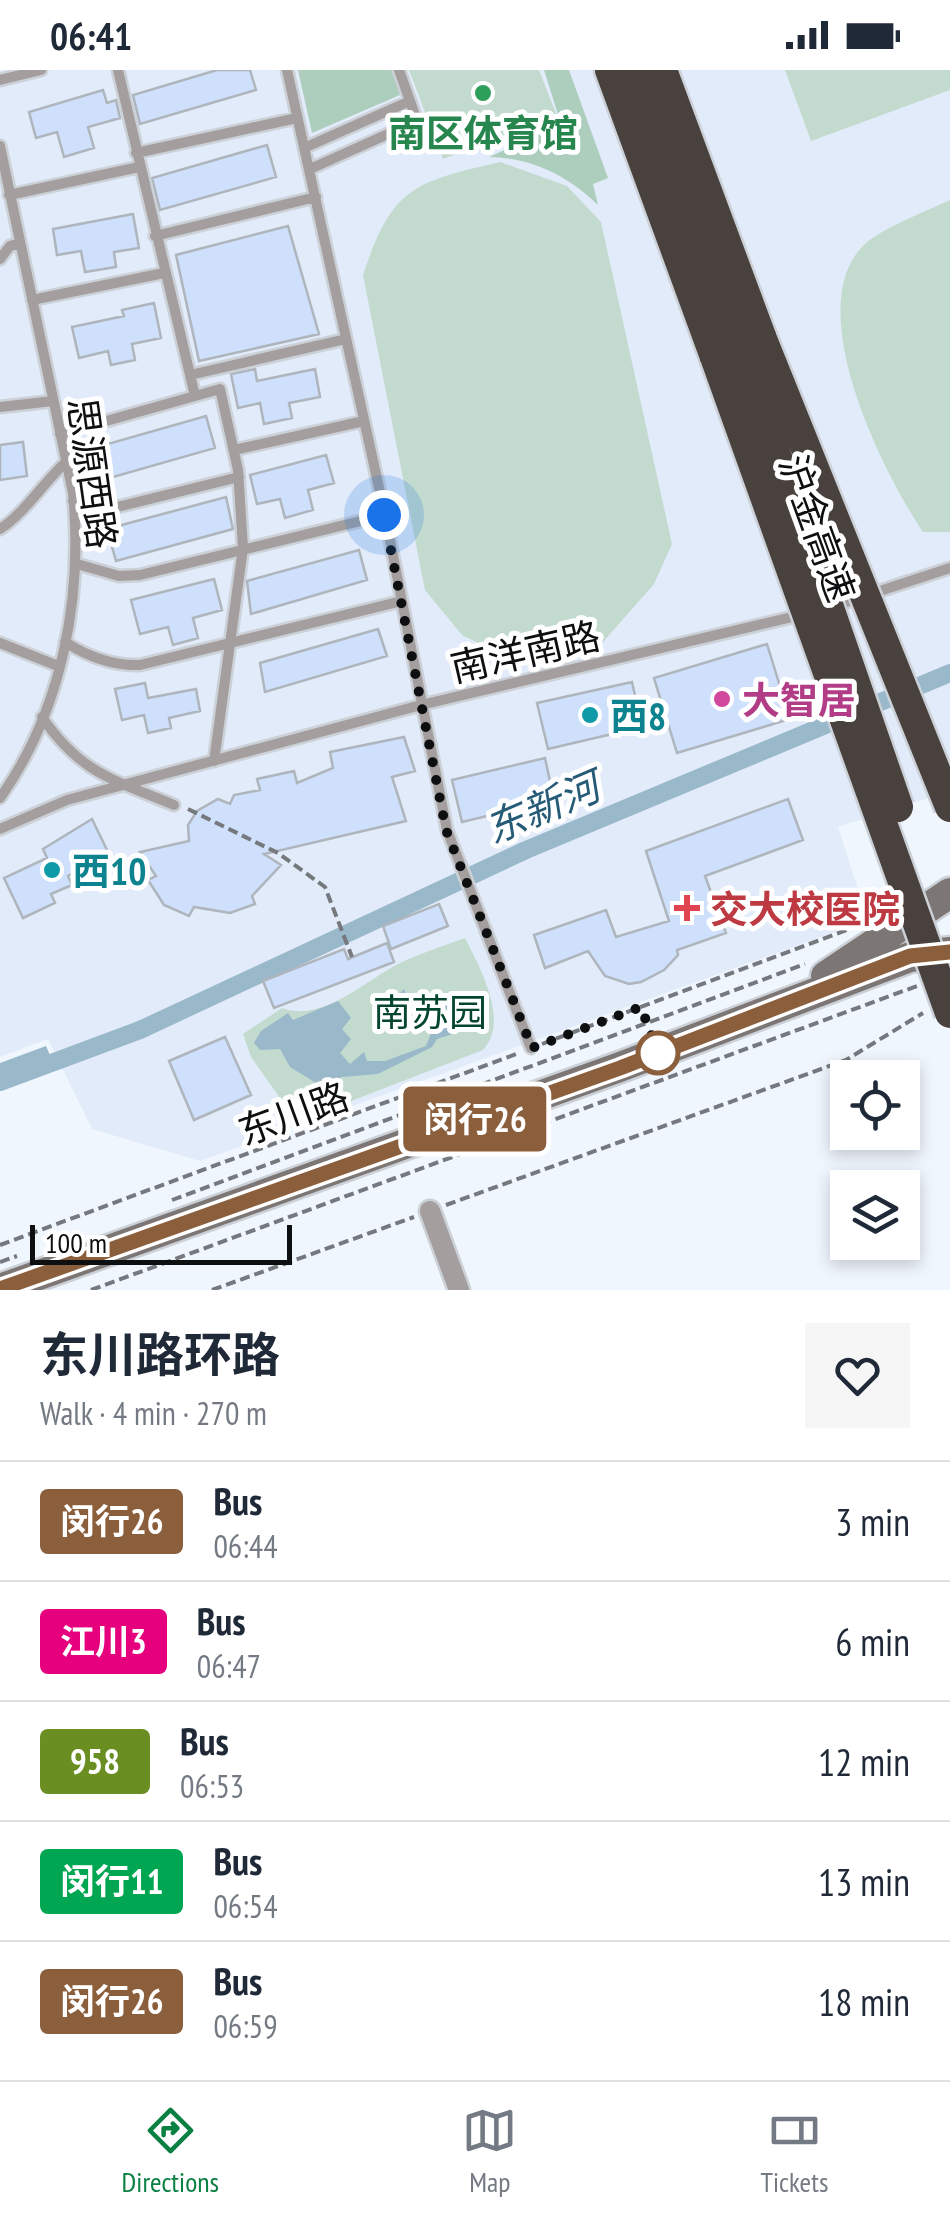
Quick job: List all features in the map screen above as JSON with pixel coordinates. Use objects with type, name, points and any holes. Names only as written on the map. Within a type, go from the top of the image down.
[{"type":"highway","name":"沪金高速","points":[[610,70],[950,807]]},
{"type":"highway","name":"沪金高速","points":[[639,70],[950,955]]},
{"type":"highway","name":"沪金高速","points":[[662,70],[738,346],[937,1013]]},
{"type":"main road","points":[[782,1006],[950,893]]},
{"type":"main road","name":"东川路","points":[[0,1289],[910,956],[950,955]]},
{"type":"street","points":[[430,1211],[459,1290]]},
{"type":"lane","points":[[0,80],[41,70]]},
{"type":"lane","points":[[118,70],[154,236],[195,396]]},
{"type":"lane","points":[[287,70],[402,601],[446,830],[532,1048]]},
{"type":"lane","points":[[310,169],[417,121],[400,70]]},
{"type":"lane","points":[[304,148],[410,101]]},
{"type":"lane","points":[[136,153],[297,118]]},
{"type":"lane","name":"思源西路","points":[[0,146],[3,178],[10,195],[74,500],[77,564],[66,642],[42,717],[15,777],[0,798]]},
{"type":"lane","points":[[10,195],[140,167]]},
{"type":"lane","points":[[154,236],[316,197]]},
{"type":"lane","points":[[0,259],[10,246],[20,244]]},
{"type":"lane","points":[[32,300],[164,273]]},
{"type":"lane","points":[[190,375],[346,339]]},
{"type":"lane","points":[[60,434],[220,389],[239,477],[243,548],[214,761]]},
{"type":"lane","points":[[0,408],[53,401]]},
{"type":"lane","points":[[234,450],[364,421]]},
{"type":"lane","points":[[0,529],[16,519],[35,490],[66,462]]},
{"type":"lane","points":[[74,500],[109,509],[239,477]]},
{"type":"lane","points":[[77,564],[118,576],[140,575],[384,515]]},
{"type":"lane","name":"南洋南路","points":[[0,829],[67,800],[421,705],[761,626],[950,568]]},
{"type":"lane","points":[[66,642],[80,651],[123,665],[181,658],[402,601]]},
{"type":"lane","points":[[0,642],[58,666]]},
{"type":"lane","points":[[42,717],[64,749],[90,770],[174,805]]},
{"type":"lane","points":[[0,769],[15,777]]},
{"type":"path","points":[[174,805],[197,811],[278,853],[325,888],[352,957]]},
{"type":"path","points":[[0,1245],[860,925]]},
{"type":"path","name":"东川路","points":[[172,1200],[820,958]]},
{"type":"path","points":[[91,1290],[923,984]]},
{"type":"path","points":[[212,1290],[846,1060],[937,1013]]},
{"type":"path","points":[[0,1262],[33,1250]]},
{"type":"shaded area","points":[[0,70],[950,70],[950,791],[838,827],[868,920],[200,1161],[92,1129],[48,1039],[0,1057]]},
{"type":"green space","points":[[298,70],[393,70],[400,95],[312,133]]},
{"type":"green space","name":"南区体育馆","points":[[409,70],[539,70],[557,116],[443,159]]},
{"type":"green space","points":[[544,70],[569,70],[608,178],[593,184],[598,205],[549,170],[489,157],[561,124]]},
{"type":"green space","points":[[785,70],[950,70],[950,90],[811,141]]},
{"type":"green space","points":[[500,162],[567,186],[601,222],[672,544],[654,584],[603,642],[527,655],[492,650],[462,635],[425,590],[363,275],[385,223],[410,193],[446,176]]},
{"type":"green space","points":[[950,200],[950,532],[923,532],[870,432],[844,349],[840,310],[846,275],[862,247],[890,228]]},
{"type":"green space","name":"南苏园","points":[[465,938],[490,994],[493,1010],[491,1038],[483,1050],[302,1120],[292,1115],[251,1057],[243,1034],[282,1008],[297,1011],[328,1005],[398,964]]},
{"type":"water","points":[[404,989],[407,998],[419,1003],[435,1002],[451,993],[469,1001],[476,998],[483,1008],[474,1014],[475,1027],[437,1039],[432,1047],[378,1074],[342,1077],[321,1086],[290,1067],[280,1049],[260,1050],[254,1043],[261,1031],[288,1013],[293,1020],[338,1001],[351,1018],[342,1029],[351,1039],[340,1053],[350,1064],[364,1052],[367,1061],[385,1061],[426,1046],[431,1033],[420,1012],[397,996]]},
{"type":"water","points":[[46,1046],[55,1067],[0,1091],[0,1063]]},
{"type":"building","points":[[217,70],[250,70],[256,90],[140,124],[133,95]]},
{"type":"building","points":[[103,90],[107,103],[116,100],[120,118],[88,127],[94,148],[64,157],[57,132],[36,138],[29,112]]},
{"type":"building","points":[[267,145],[276,177],[160,210],[152,178]]},
{"type":"building","points":[[133,214],[139,248],[114,252],[116,267],[85,272],[81,251],[57,255],[53,229]]},
{"type":"building","points":[[288,226],[319,334],[199,361],[176,255]]},
{"type":"building","points":[[154,303],[161,338],[132,344],[135,360],[111,365],[108,351],[79,358],[72,327],[124,316],[122,310]]},
{"type":"building","points":[[255,369],[257,381],[315,369],[320,397],[289,403],[292,418],[264,424],[260,403],[238,408],[231,374]]},
{"type":"building","points":[[206,416],[215,448],[92,483],[83,451]]},
{"type":"building","points":[[23,442],[27,476],[0,480],[0,445]]},
{"type":"building","points":[[326,455],[334,483],[308,490],[313,510],[285,518],[280,499],[257,504],[250,475]]},
{"type":"building","points":[[226,497],[233,529],[116,561],[107,529]]},
{"type":"building","points":[[359,550],[367,580],[251,614],[247,581]]},
{"type":"building","points":[[214,579],[222,610],[193,618],[198,638],[173,645],[168,627],[140,634],[131,600]]},
{"type":"building","points":[[378,629],[387,656],[265,692],[260,663]]},
{"type":"building","name":"大智居","points":[[767,644],[790,719],[677,753],[654,678]]},
{"type":"building","name":"西8","points":[[632,682],[642,727],[548,749],[537,703]]},
{"type":"building","points":[[145,683],[148,698],[196,689],[200,711],[169,718],[171,728],[148,733],[144,715],[122,720],[115,689]]},
{"type":"building","points":[[404,737],[415,771],[392,777],[406,821],[264,854],[281,865],[252,896],[255,904],[230,913],[194,907],[189,916],[164,905],[148,880],[156,876],[140,852],[189,841],[188,825],[197,811],[218,799],[230,804],[234,795],[260,790],[257,779],[294,771],[297,783],[333,768],[330,752]]},
{"type":"building","points":[[545,758],[554,800],[462,822],[452,780]]},
{"type":"building","points":[[788,799],[803,840],[705,876],[726,933],[677,950],[678,955],[664,970],[641,982],[629,984],[605,976],[588,951],[545,968],[534,935],[606,910],[616,937],[669,921],[646,851]]},
{"type":"building","name":"西10","points":[[92,819],[108,852],[68,876],[72,885],[51,894],[55,903],[23,918],[4,878],[47,858],[43,849]]},
{"type":"building","points":[[439,904],[448,926],[391,949],[383,926]]},
{"type":"building","points":[[387,943],[394,962],[274,1008],[263,981],[344,949],[348,959]]},
{"type":"building","points":[[225,1037],[251,1095],[194,1120],[169,1061]]},
{"type":"waterway","name":"东新河","points":[[0,1082],[140,1030],[526,850],[950,673]]},
{"type":"bus line","name":"闵行26","points":[[0,1289],[620,1068],[910,956],[950,952]]},
{"type":"place","name":"南区体育馆","points":[[483,93]]},
{"type":"place","name":"大智居","points":[[722,699]]},
{"type":"place","name":"西8","points":[[590,715]]},
{"type":"place","name":"西10","points":[[52,870]]},
{"type":"place","name":"交大校医院","points":[[687,908]]},
{"type":"route","points":[[384,515],[446,830],[532,1048],[641,1007],[658,1053]]}]
